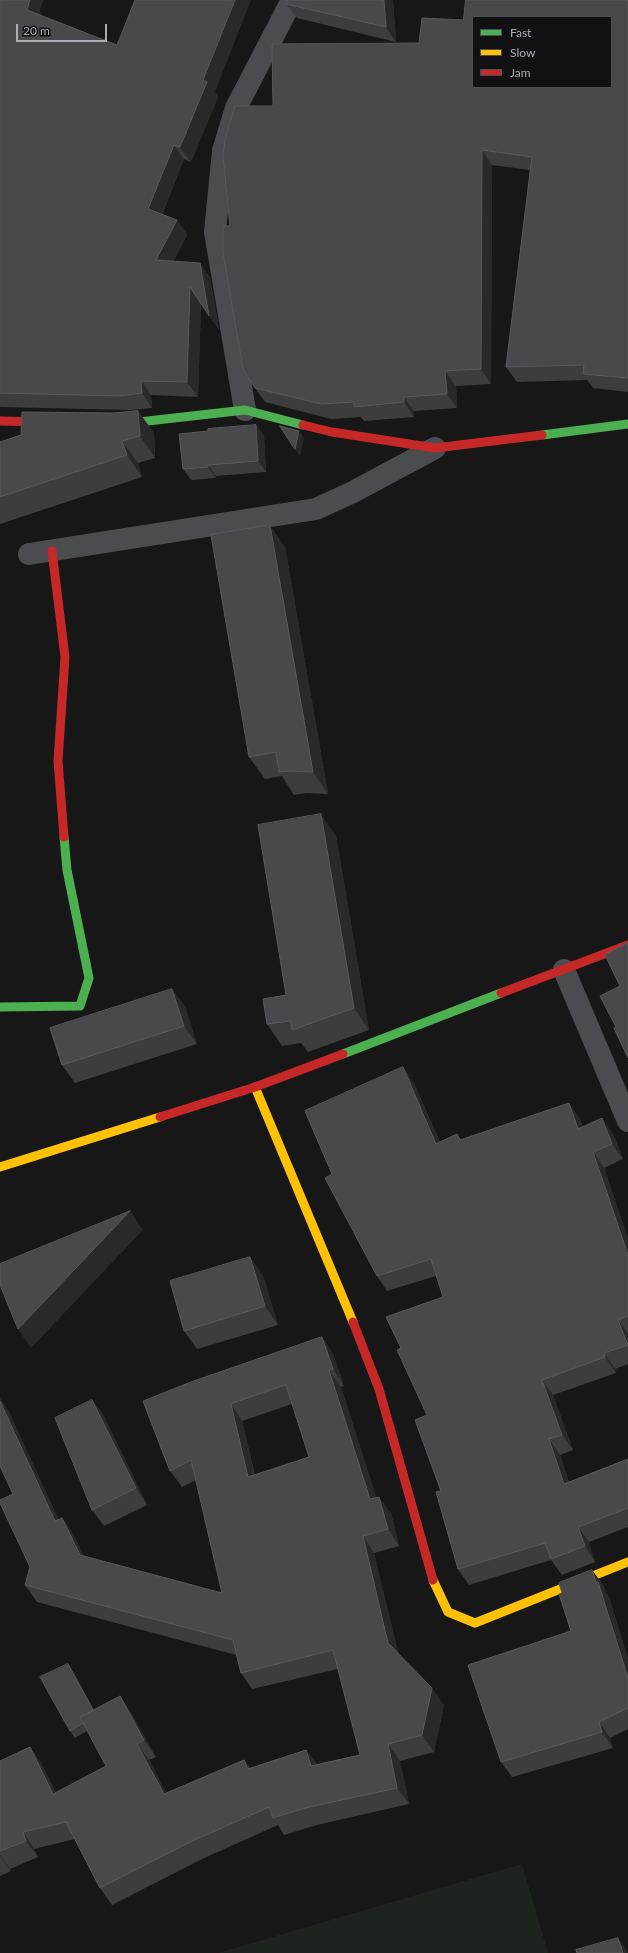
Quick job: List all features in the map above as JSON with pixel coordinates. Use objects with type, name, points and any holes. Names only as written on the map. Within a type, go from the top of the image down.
[{"type":"street","points":[[245,410],[215,232],[223,151],[236,108],[292,0]]},
{"type":"street","points":[[107,423],[130,423],[245,410],[332,432],[435,448],[628,424]]},
{"type":"street","points":[[0,421],[61,422]]},
{"type":"street","points":[[29,554],[316,509],[353,492],[435,448]]},
{"type":"street","points":[[0,1007],[80,1006],[89,978],[67,870],[58,760],[65,657],[52,551]]},
{"type":"street","points":[[0,1167],[255,1087],[628,945]]},
{"type":"street","points":[[564,970],[628,1121]]},
{"type":"street","points":[[255,1087],[348,1309],[379,1389],[433,1580],[448,1612],[475,1623],[628,1562]]},
{"type":"shaded area","points":[[522,1864],[548,1953],[218,1953]]},
{"type":"building","points":[[0,0],[30,0],[27,10],[117,45],[135,0],[235,0],[203,80],[207,82],[180,147],[174,145],[148,209],[177,220],[156,260],[200,263],[209,316],[190,287],[187,382],[141,381],[142,393],[119,396],[0,393]]},
{"type":"building","points":[[288,0],[384,0],[386,27],[286,4]]},
{"type":"building","points":[[466,0],[628,0],[628,378],[583,374],[584,365],[506,367],[532,157],[482,150],[481,369],[445,371],[447,394],[404,397],[404,402],[354,407],[354,402],[321,404],[255,388],[243,369],[223,252],[223,226],[230,226],[223,157],[225,139],[235,106],[273,106],[272,44],[419,43],[422,18],[463,20]]},
{"type":"building","points":[[138,411],[140,436],[122,441],[127,455],[0,497],[0,442],[21,435],[22,412],[114,413]]},
{"type":"building","points":[[256,425],[258,461],[208,465],[208,467],[183,469],[179,434],[208,431],[208,429]]},
{"type":"building","points":[[280,426],[299,431],[295,449]]},
{"type":"building","points":[[270,525],[313,772],[279,772],[276,752],[249,757],[211,535]]},
{"type":"building","points":[[321,814],[354,1008],[292,1030],[291,1021],[267,1024],[263,999],[286,995],[258,825]]},
{"type":"building","points":[[628,943],[628,1058],[614,1028],[616,1027],[600,996],[620,986],[605,955]]},
{"type":"building","points":[[172,989],[184,1026],[62,1065],[50,1028]]},
{"type":"building","points":[[403,1067],[436,1144],[457,1134],[460,1140],[569,1103],[578,1129],[602,1118],[612,1144],[593,1152],[628,1255],[628,1316],[618,1320],[628,1345],[604,1353],[605,1357],[542,1380],[562,1435],[549,1439],[564,1484],[628,1459],[628,1508],[578,1527],[585,1546],[551,1559],[545,1543],[458,1569],[436,1492],[441,1491],[415,1420],[427,1415],[397,1350],[401,1348],[386,1317],[443,1297],[431,1259],[377,1276],[325,1178],[332,1174],[305,1111]]},
{"type":"building","points":[[130,1211],[18,1329],[0,1285],[0,1264]]},
{"type":"building","points":[[250,1257],[265,1306],[184,1331],[170,1281]]},
{"type":"building","points":[[322,1337],[333,1369],[329,1370],[370,1499],[379,1497],[388,1529],[363,1536],[388,1643],[432,1688],[422,1735],[388,1744],[397,1788],[305,1808],[273,1818],[269,1807],[190,1842],[100,1888],[66,1822],[23,1832],[26,1841],[0,1851],[0,1761],[30,1747],[53,1794],[106,1766],[80,1717],[120,1696],[144,1740],[137,1744],[164,1794],[244,1760],[248,1769],[306,1750],[311,1766],[360,1755],[333,1650],[241,1673],[233,1640],[25,1585],[30,1567],[0,1503],[0,1500],[13,1494],[0,1466],[0,1401],[55,1521],[62,1518],[80,1555],[222,1593],[191,1460],[170,1471],[143,1401],[191,1382]],"holes":[[[286,1385],[309,1457],[248,1477],[231,1404]]]},
{"type":"building","points":[[92,1400],[136,1488],[92,1510],[55,1418]]},
{"type":"building","points":[[592,1570],[596,1582],[598,1582],[628,1678],[628,1708],[599,1722],[602,1732],[501,1762],[468,1665],[571,1631],[559,1594],[562,1593],[559,1583]]},
{"type":"building","points":[[68,1664],[93,1710],[80,1717],[83,1723],[70,1731],[40,1677]]},
{"type":"building","points":[[618,1938],[623,1953],[577,1953],[576,1950]]},
{"type":"traffic: fast","points":[[115,423],[130,423],[245,410],[303,425]]},
{"type":"traffic: fast","points":[[542,435],[628,424]]},
{"type":"traffic: fast","points":[[0,1007],[80,1006],[89,978],[67,870],[64,837]]},
{"type":"traffic: fast","points":[[343,1054],[501,993]]},
{"type":"traffic: slow","points":[[255,1087],[353,1322]]},
{"type":"traffic: slow","points":[[0,1167],[160,1117]]},
{"type":"traffic: slow","points":[[433,1580],[448,1612],[475,1623],[628,1562]]},
{"type":"traffic: jam","points":[[0,421],[51,422]]},
{"type":"traffic: jam","points":[[303,425],[332,432],[435,448],[542,435]]},
{"type":"traffic: jam","points":[[52,551],[65,657],[58,761],[64,837]]},
{"type":"traffic: jam","points":[[501,993],[628,945]]},
{"type":"traffic: jam","points":[[160,1117],[255,1087],[343,1054]]},
{"type":"traffic: jam","points":[[353,1322],[379,1389],[433,1580]]}]
